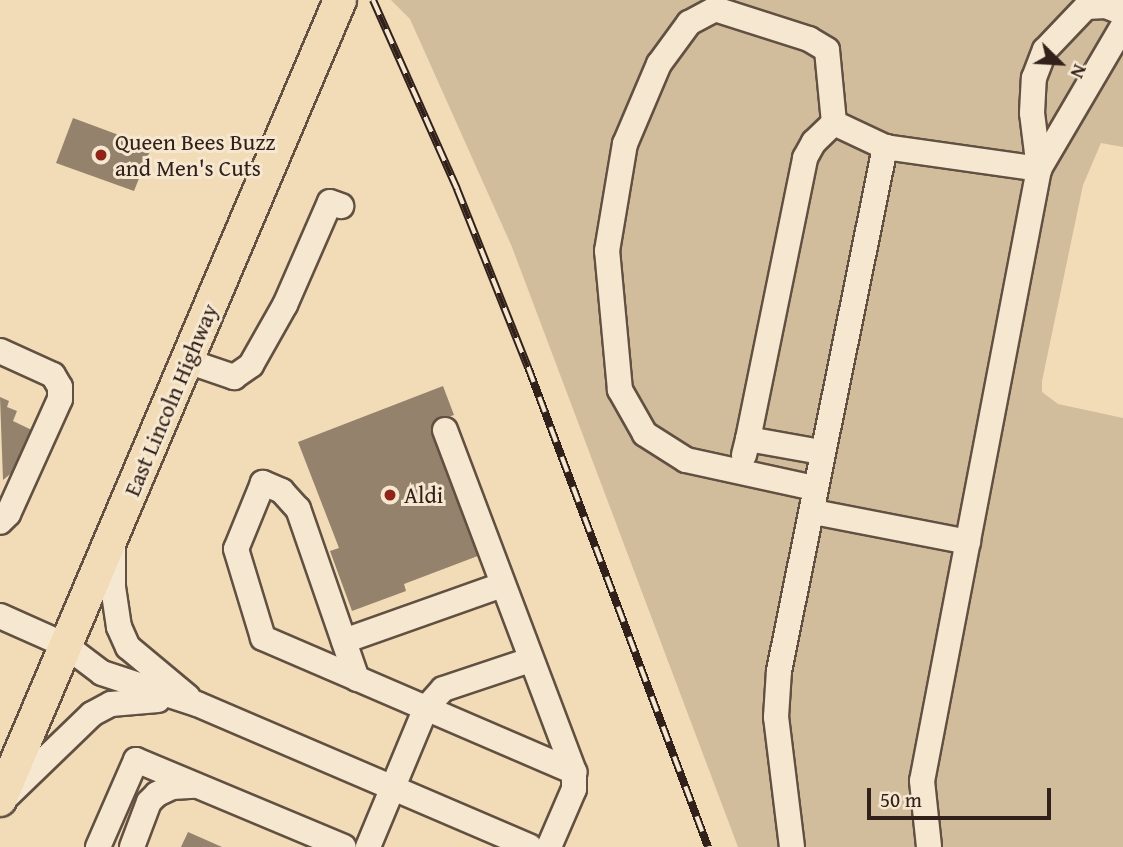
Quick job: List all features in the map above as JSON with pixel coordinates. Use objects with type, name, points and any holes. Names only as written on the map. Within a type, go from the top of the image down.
[{"type":"main road","name":"East Lincoln Highway","points":[[0,802],[340,0]]},
{"type":"street","points":[[929,847],[922,781],[1039,169],[1032,101],[1034,78],[1045,50],[1086,7],[1106,6],[1123,13]]},
{"type":"street","points":[[834,122],[827,50],[809,39],[715,9],[689,23],[659,64],[625,144],[607,251],[620,390],[645,434],[687,460],[741,470],[814,500],[968,542]]},
{"type":"street","points":[[1039,169],[1123,26]]},
{"type":"street","points":[[834,122],[885,147],[1039,169]]},
{"type":"street","points":[[741,470],[805,158],[814,142],[834,122]]},
{"type":"street","points":[[792,847],[776,717],[779,671],[814,500],[821,452],[885,147]]},
{"type":"street","points":[[187,361],[234,377],[251,365],[285,305],[330,202],[341,206]]},
{"type":"street","points":[[0,351],[52,375],[60,387],[60,399],[8,514],[0,522]]},
{"type":"street","points":[[445,430],[574,772],[574,789],[549,847]]},
{"type":"street","points":[[748,439],[821,452]]},
{"type":"street","points":[[357,679],[298,509],[282,491],[263,483],[236,549],[263,638],[357,679],[574,772]]},
{"type":"street","points":[[114,534],[113,587],[119,627],[128,647],[197,704]]},
{"type":"street","points":[[344,641],[502,585]]},
{"type":"street","points":[[0,616],[65,645],[102,673],[197,704],[530,847]]},
{"type":"street","points":[[368,847],[426,708],[443,689],[530,660]]},
{"type":"street","points":[[0,802],[84,721],[107,706],[137,699],[197,704]]},
{"type":"street","points":[[98,847],[136,760],[344,847]]},
{"type":"street","points":[[132,847],[149,802],[157,794],[172,787],[199,786]]},
{"type":"shaded area","points":[[391,0],[1123,0],[1123,147],[1101,143],[1083,185],[1042,381],[1042,392],[1058,404],[1123,418],[1123,847],[738,847],[512,247],[410,19]]},
{"type":"building","points":[[73,118],[143,144],[150,151],[134,191],[56,163]]},
{"type":"building","name":"Aldi","points":[[443,386],[454,415],[433,422],[483,554],[404,584],[406,591],[352,611],[330,551],[339,548],[298,442]]},
{"type":"building","points":[[0,397],[9,401],[7,407],[17,411],[13,421],[36,432],[14,471],[3,480]]},
{"type":"building","points":[[188,832],[222,847],[181,847]]},
{"type":"railway","points":[[373,0],[457,189],[528,367],[708,847]]},
{"type":"place","name":"Queen Bees Buzz and Men's Cuts","points":[[101,155]]},
{"type":"place","name":"Aldi","points":[[390,495]]}]
